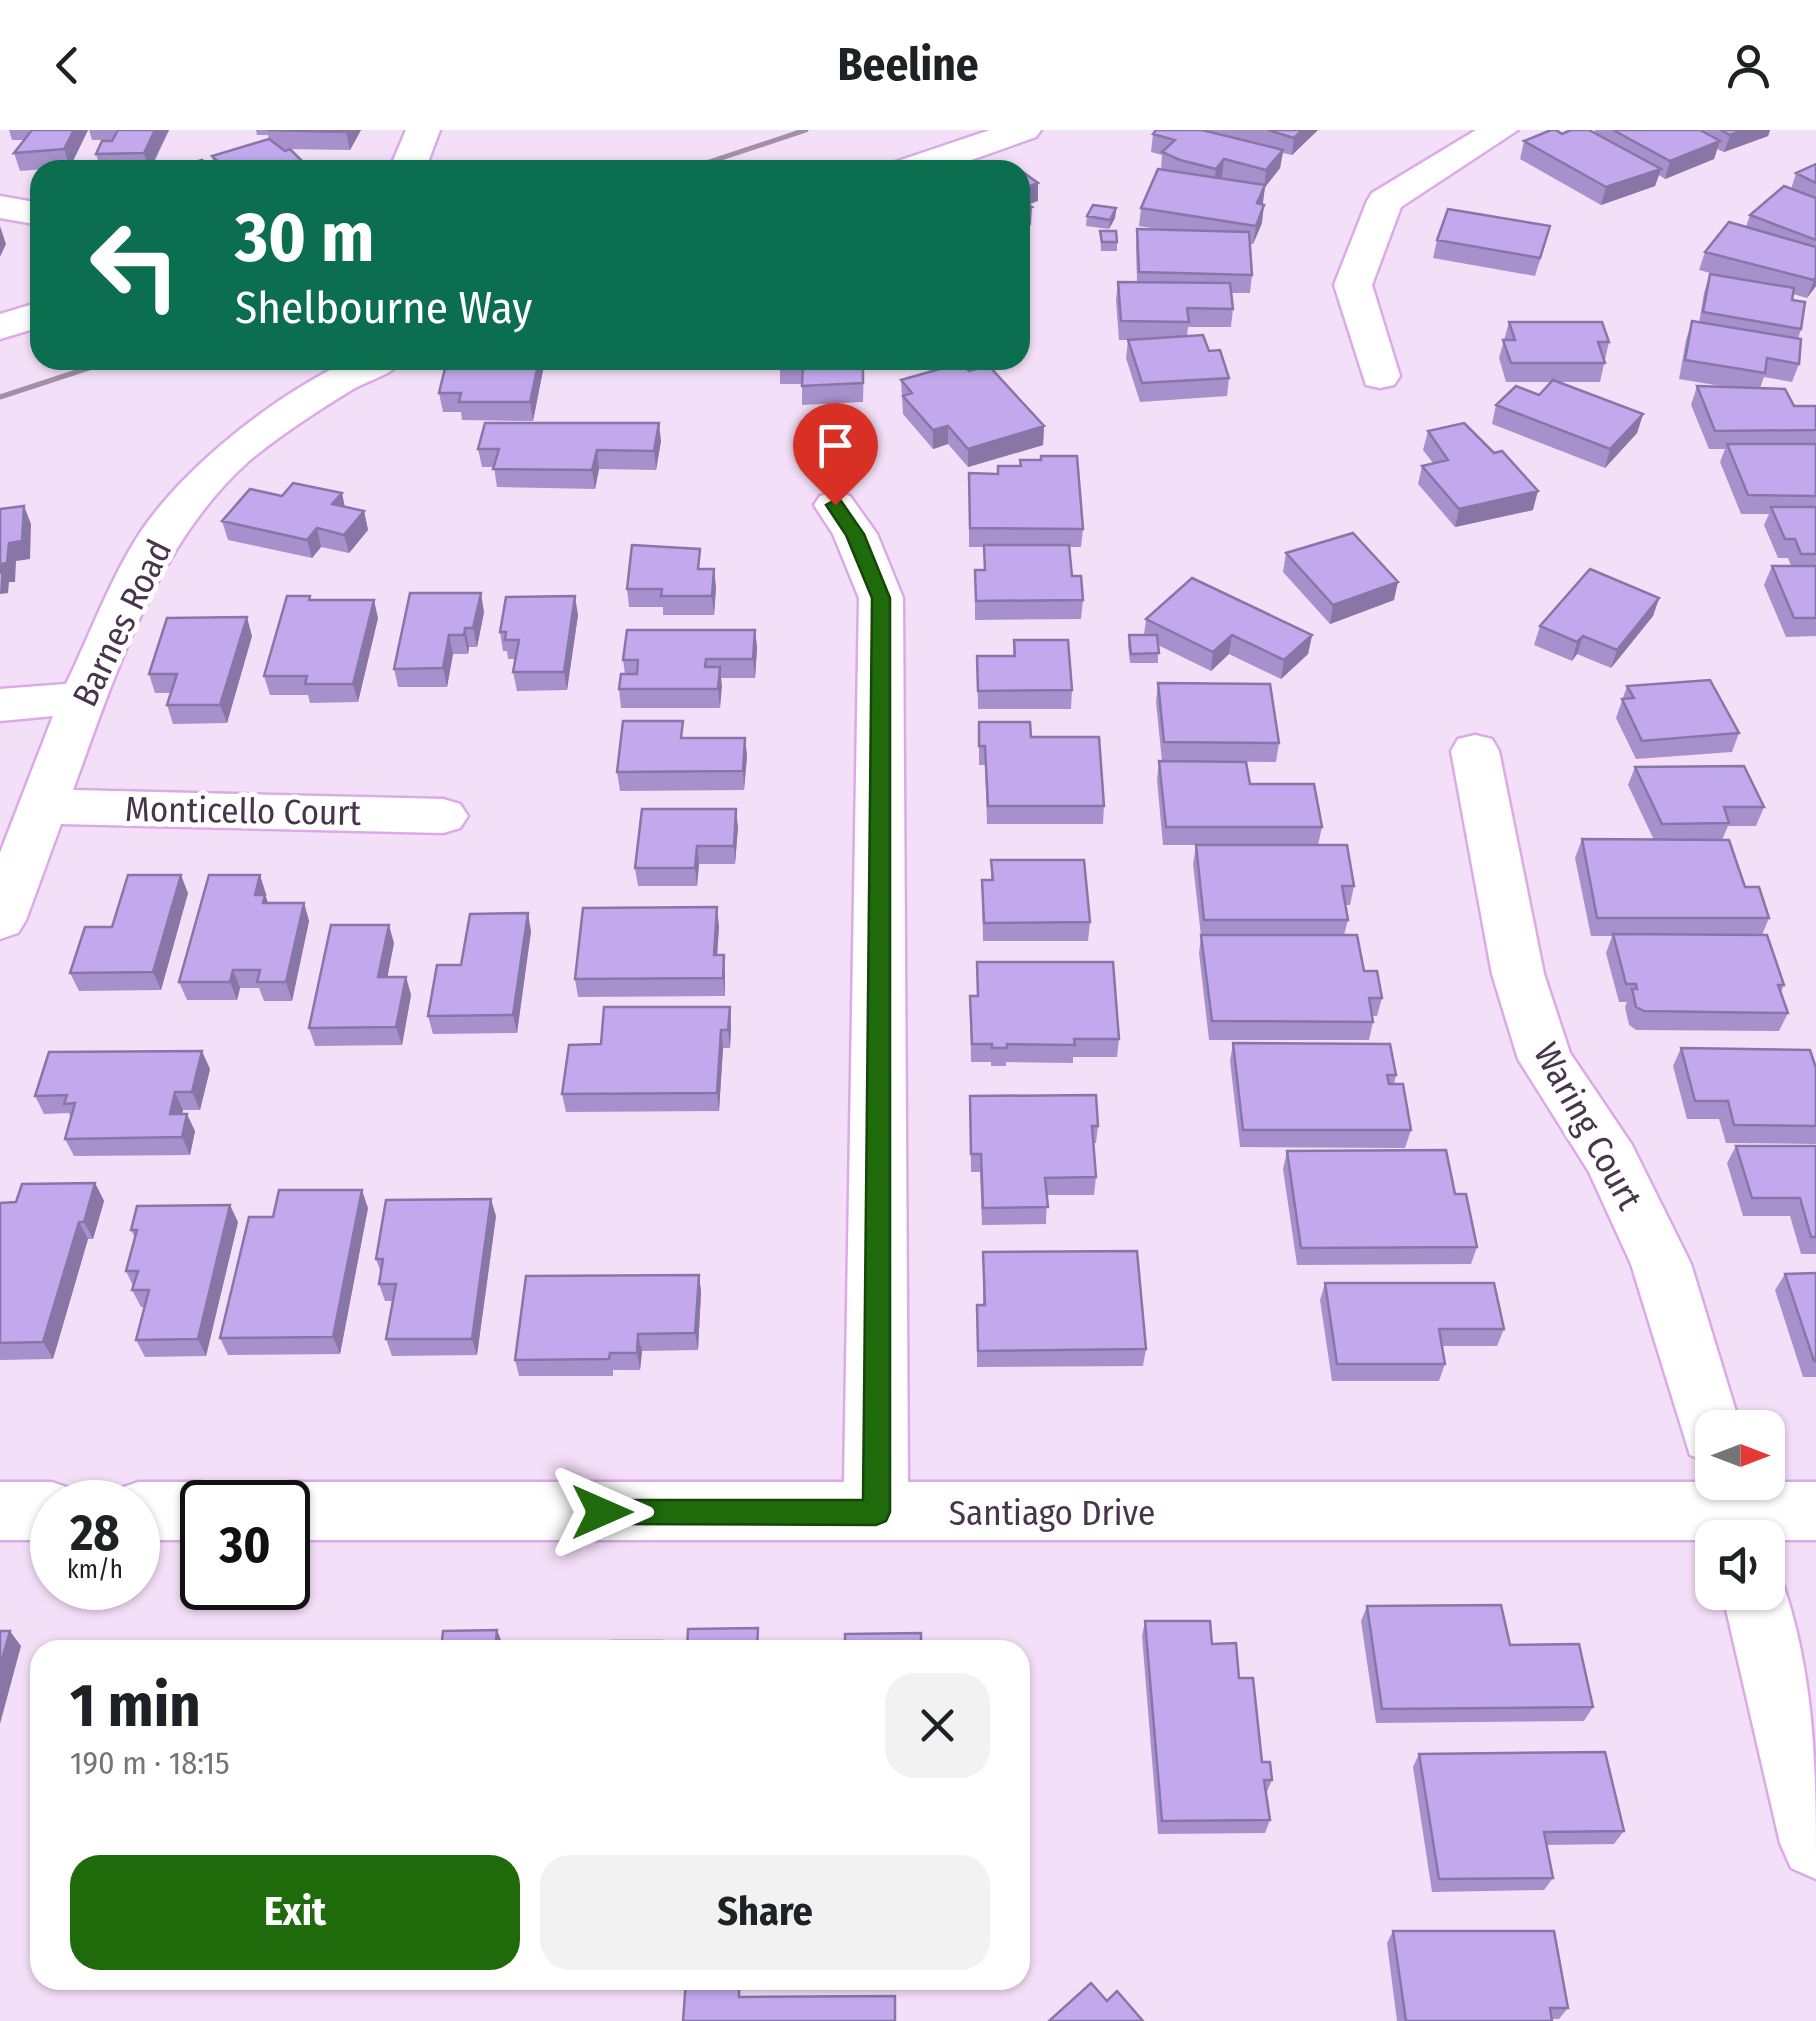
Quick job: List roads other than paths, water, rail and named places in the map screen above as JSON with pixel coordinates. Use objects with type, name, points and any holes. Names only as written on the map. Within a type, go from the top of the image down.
[{"type":"street","points":[[411,160],[423,130]]},
{"type":"street","points":[[937,160],[1024,130]]},
{"type":"street","points":[[1380,376],[1353,285],[1385,202],[1484,136],[1501,130]]},
{"type":"street","points":[[0,207],[30,212]]},
{"type":"street","points":[[0,326],[30,317]]},
{"type":"street","name":"Barnes Road","points":[[0,920],[83,698],[155,543],[234,453],[336,382],[361,370]]},
{"type":"street","points":[[835,505],[855,534],[881,598],[876,1512]]},
{"type":"street","points":[[0,705],[83,698]]},
{"type":"street","name":"Waring Court","points":[[1475,751],[1518,974],[1545,1058],[1612,1161],[1661,1264],[1705,1410]]},
{"type":"street","name":"Monticello Court","points":[[43,806],[444,816]]},
{"type":"street","points":[[0,1511],[30,1511]]},
{"type":"street","name":"Santiago Drive","points":[[310,1511],[1816,1511]]},
{"type":"street","points":[[1760,1610],[1816,1843]]},
{"type":"railway","points":[[715,160],[806,130]]},
{"type":"railway","points":[[0,397],[82,370]]}]
